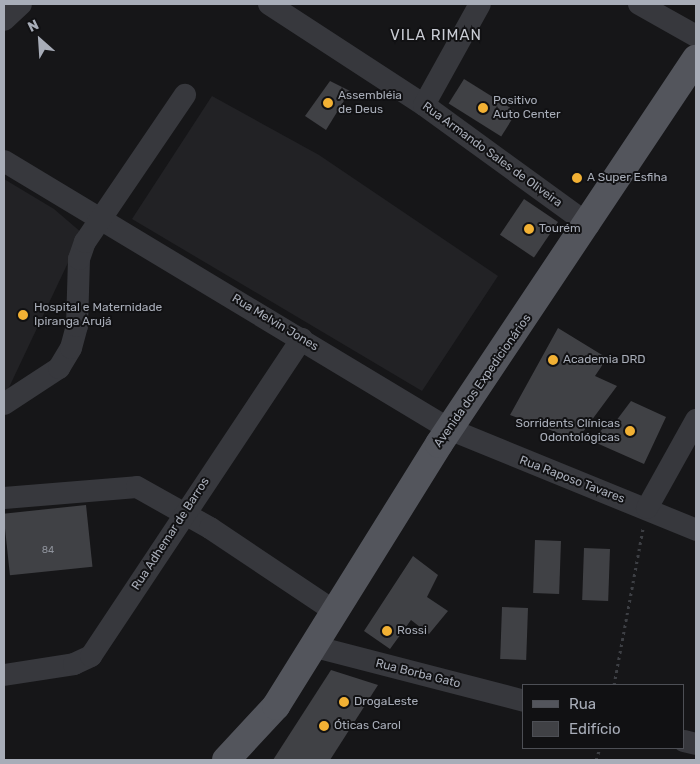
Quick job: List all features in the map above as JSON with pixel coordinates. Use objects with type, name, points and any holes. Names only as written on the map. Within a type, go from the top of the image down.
[{"type":"main road","name":"Avenida dos Expedicionários","points":[[226,760],[276,706],[449,429],[589,225],[696,59]]},
{"type":"main road","name":"Avenida dos Expedicionários","points":[[254,760],[269,734],[276,706]]},
{"type":"street","points":[[4,20],[21,4]]},
{"type":"street","name":"Rua Armando Sales de Oliveira","points":[[270,4],[424,105],[589,225]]},
{"type":"street","points":[[424,105],[480,4]]},
{"type":"street","points":[[640,4],[696,36]]},
{"type":"street","points":[[4,404],[59,368],[71,348],[77,326],[79,259],[101,217],[185,95]]},
{"type":"street","name":"Rua Melvin Jones","points":[[4,161],[101,217],[449,429]]},
{"type":"street","name":"Rua Adhemar de Barros","points":[[4,676],[74,664],[91,656],[184,513],[302,339]]},
{"type":"street","points":[[647,508],[696,420]]},
{"type":"street","name":"Rua Raposo Tavares","points":[[449,429],[647,508],[696,530]]},
{"type":"street","points":[[4,498],[126,486],[184,513],[334,611]]},
{"type":"street","name":"Rua Borba Gato","points":[[312,646],[522,700]]},
{"type":"path","points":[[614,684],[647,508]]},
{"type":"shaded area","points":[[212,96],[319,155],[498,276],[422,391],[132,219]]},
{"type":"shaded area","name":"Hospital e Maternidade Ipiranga Arujá","points":[[4,179],[54,209],[82,233],[4,398]]},
{"type":"building","name":"Positivo Auto Center","points":[[464,79],[517,112],[501,136],[449,104]]},
{"type":"building","name":"Assembléia de Deus","points":[[330,81],[350,91],[326,130],[305,116]]},
{"type":"building","name":"Tourém","points":[[524,199],[558,222],[534,258],[500,235]]},
{"type":"building","points":[[558,328],[607,358],[595,376],[617,386],[577,440],[510,415]]},
{"type":"building","name":"Sorridents Clínicas Odontológicas","points":[[631,401],[666,417],[644,464],[592,441],[611,419],[616,421]]},
{"type":"building","points":[[86,505],[92,567],[10,575],[4,514]]},
{"type":"building","points":[[535,540],[561,541],[559,594],[533,593]]},
{"type":"building","points":[[584,548],[610,549],[608,601],[582,600]]},
{"type":"building","points":[[413,556],[438,575],[427,597],[448,611],[429,634],[411,620],[390,649],[364,631]]},
{"type":"building","points":[[502,607],[528,608],[526,660],[500,659]]},
{"type":"building","points":[[331,670],[378,685],[330,760],[273,760]]},
{"type":"place","name":"Assembléia de Deus","points":[[328,103]]},
{"type":"place","name":"Positivo Auto Center","points":[[483,108]]},
{"type":"place","name":"A Super Esfiha","points":[[577,178]]},
{"type":"place","name":"Tourém","points":[[529,229]]},
{"type":"place","name":"Hospital e Maternidade Ipiranga Arujá","points":[[23,315]]},
{"type":"place","name":"Academia DRD","points":[[553,360]]},
{"type":"place","name":"Sorridents Clínicas Odontológicas","points":[[630,431]]},
{"type":"place","name":"Rossi","points":[[387,631]]},
{"type":"place","name":"DrogaLeste","points":[[344,702]]},
{"type":"place","name":"Óticas Carol","points":[[324,726]]},
{"type":"district","name":"VILA RIMAN","points":[[436,36]]}]
